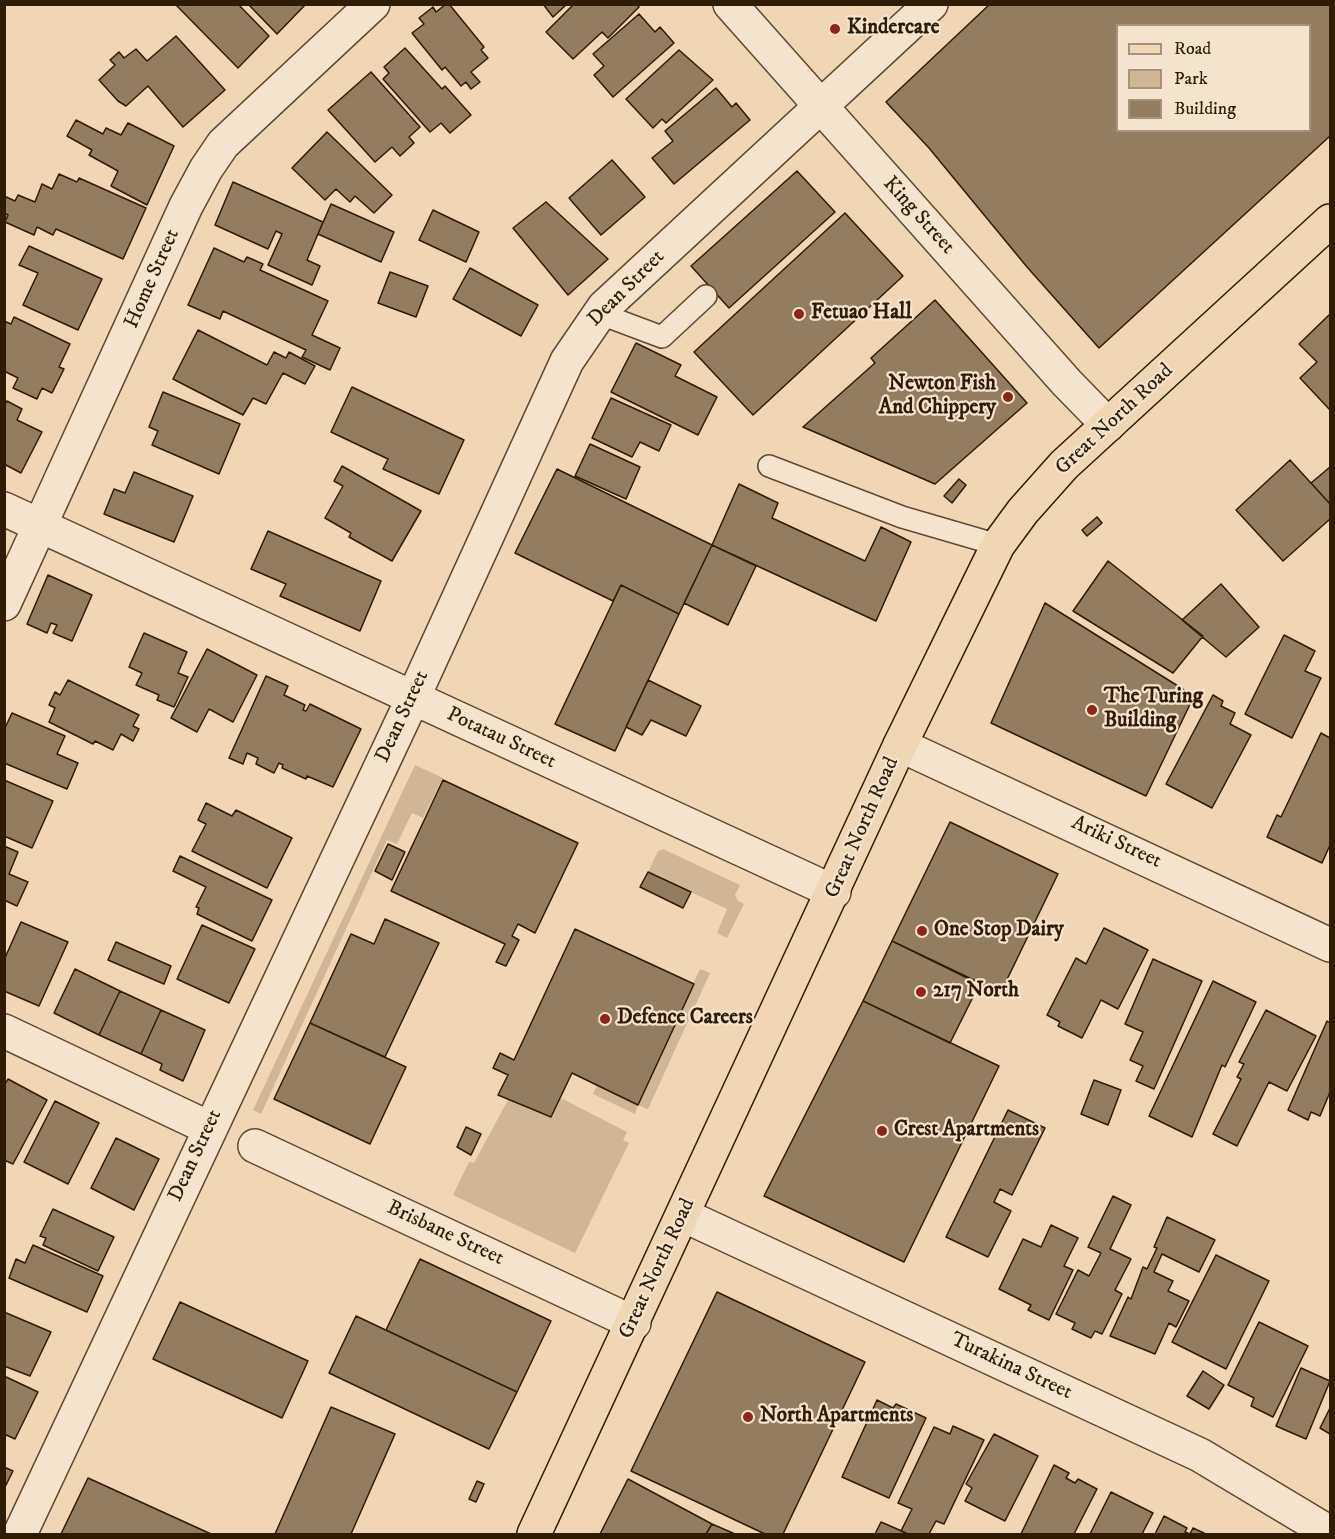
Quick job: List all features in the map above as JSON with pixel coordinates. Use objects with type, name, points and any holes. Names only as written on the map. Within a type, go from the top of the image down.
[{"type":"main road","name":"Great North Road","points":[[534,1534],[834,892],[900,745],[998,545],[1023,511],[1058,473],[1330,221]]},
{"type":"street","name":"Home Street","points":[[4,604],[186,206],[206,169],[223,144],[373,4]]},
{"type":"street","name":"King Street","points":[[730,4],[1067,383],[1108,425]]},
{"type":"street","name":"Dean Street","points":[[20,1534],[412,698],[567,361],[598,314],[931,4]]},
{"type":"street","name":"Potatau Street","points":[[4,509],[834,892]]},
{"type":"street","name":"Ariki Street","points":[[900,745],[1330,945]]},
{"type":"street","points":[[4,1031],[209,1128]]},
{"type":"street","name":"Brisbane Street","points":[[255,1146],[634,1323]]},
{"type":"street","name":"Turakina Street","points":[[683,1215],[1200,1455],[1330,1533]]},
{"type":"lane","points":[[598,314],[662,337],[706,296]]},
{"type":"lane","points":[[769,466],[902,517],[998,545]]},
{"type":"green space","points":[[415,765],[443,778],[423,818],[412,813],[397,844],[387,840],[261,1114],[253,1110]]},
{"type":"green space","points":[[663,849],[740,885],[735,895],[738,901],[744,904],[727,938],[717,933],[727,909],[648,872],[658,851]]},
{"type":"green space","points":[[700,969],[710,973],[648,1109],[638,1105],[635,1114],[593,1094],[597,1085],[638,1104]]},
{"type":"green space","points":[[561,1098],[627,1132],[623,1140],[629,1143],[575,1253],[453,1195],[469,1162],[474,1163],[508,1100],[551,1117]]},
{"type":"building","points":[[238,4],[269,36],[238,68],[176,5]]},
{"type":"building","points":[[248,4],[306,4],[277,34]]},
{"type":"building","points":[[449,4],[484,47],[481,50],[488,58],[471,72],[480,82],[471,89],[466,82],[461,86],[445,67],[442,70],[412,33],[424,24],[419,18],[433,7],[436,12]]},
{"type":"building","points":[[543,4],[567,4],[553,17]]},
{"type":"building","points":[[574,4],[637,4],[639,7],[608,38],[602,32],[573,59],[546,32]]},
{"type":"building","points":[[990,4],[1330,4],[1330,136],[1099,348],[1027,267],[929,148],[886,102]]},
{"type":"building","points":[[639,14],[655,32],[660,27],[674,43],[613,97],[594,75],[604,66],[593,54]]},
{"type":"building","points":[[176,36],[225,90],[183,127],[148,86],[126,106],[118,101],[99,80],[115,65],[110,60],[119,52],[124,58],[136,49],[147,61]]},
{"type":"building","points":[[405,48],[442,89],[445,86],[471,115],[450,133],[441,123],[430,132],[383,79],[389,73],[384,67]]},
{"type":"building","points":[[679,50],[713,80],[666,123],[662,119],[653,128],[626,99]]},
{"type":"building","points":[[371,72],[420,127],[409,137],[414,143],[400,156],[392,147],[375,162],[328,110]]},
{"type":"building","points":[[716,88],[732,107],[736,103],[750,120],[674,184],[652,158],[673,141],[665,131]]},
{"type":"building","points":[[76,120],[103,134],[106,128],[121,135],[128,123],[174,146],[147,205],[111,186],[118,171],[89,155],[92,150],[67,136]]},
{"type":"building","points":[[327,132],[392,195],[374,213],[355,196],[350,202],[336,189],[325,200],[292,168]]},
{"type":"building","points":[[612,160],[645,197],[601,235],[569,198]]},
{"type":"building","points":[[797,171],[835,212],[729,308],[691,266]]},
{"type":"building","points":[[59,174],[77,182],[79,178],[146,208],[123,259],[56,229],[53,235],[37,227],[34,235],[5,222],[8,215],[4,213],[4,196],[15,201],[18,195],[35,202],[42,184],[52,189]]},
{"type":"building","points":[[233,182],[323,222],[307,260],[320,266],[312,285],[268,265],[282,234],[276,231],[268,249],[215,225]]},
{"type":"building","points":[[546,202],[608,259],[568,295],[513,228]]},
{"type":"building","points":[[331,204],[394,232],[381,262],[318,234]]},
{"type":"building","points":[[433,210],[479,232],[466,262],[419,240]]},
{"type":"building","name":"Fetuao Hall","points":[[845,213],[903,276],[753,415],[694,352]]},
{"type":"building","points":[[29,246],[102,279],[78,330],[23,305],[38,273],[19,265]]},
{"type":"building","points":[[214,248],[244,262],[247,257],[263,264],[260,270],[328,301],[312,335],[340,348],[330,370],[302,357],[306,350],[223,311],[220,319],[188,305]]},
{"type":"building","points":[[470,268],[538,305],[521,336],[453,299]]},
{"type":"building","points":[[390,272],[428,286],[416,317],[378,303]]},
{"type":"building","points":[[935,300],[1027,403],[935,484],[803,427],[875,363],[871,358]]},
{"type":"building","points":[[1330,314],[1330,410],[1300,378],[1317,362],[1299,344]]},
{"type":"building","points":[[14,317],[70,344],[59,367],[64,369],[52,393],[42,388],[37,399],[13,388],[18,378],[4,371],[4,321],[11,324]]},
{"type":"building","points":[[198,330],[267,365],[274,352],[286,358],[289,352],[315,366],[305,384],[283,373],[266,404],[253,398],[243,415],[173,379]]},
{"type":"building","points":[[636,343],[681,365],[675,376],[717,397],[698,435],[611,392]]},
{"type":"building","points":[[352,387],[464,440],[439,494],[383,469],[388,459],[331,432]]},
{"type":"building","points":[[163,392],[240,424],[219,474],[152,445],[158,431],[149,427]]},
{"type":"building","points":[[611,398],[671,425],[659,451],[640,442],[632,457],[592,438]]},
{"type":"building","points":[[7,401],[22,409],[17,420],[42,432],[21,473],[4,464],[4,406]]},
{"type":"building","points":[[590,444],[640,467],[626,499],[575,476]]},
{"type":"building","points":[[1290,460],[1330,504],[1330,519],[1283,561],[1236,510]]},
{"type":"building","points":[[342,466],[421,511],[392,561],[349,537],[351,533],[325,518],[343,486],[334,481]]},
{"type":"building","points":[[1330,467],[1330,504],[1311,483]]},
{"type":"building","points":[[557,469],[712,545],[679,614],[621,585],[613,601],[515,553]]},
{"type":"building","points":[[134,472],[193,496],[174,542],[104,514],[114,489],[125,493]]},
{"type":"building","points":[[959,479],[966,485],[952,503],[944,496]]},
{"type":"building","points":[[739,484],[778,503],[772,518],[865,561],[881,527],[911,542],[876,621],[712,545]]},
{"type":"building","points":[[1097,517],[1102,523],[1087,536],[1082,530]]},
{"type":"building","points":[[268,531],[381,581],[360,631],[280,596],[286,584],[251,569]]},
{"type":"building","points":[[712,545],[756,566],[728,625],[684,603]]},
{"type":"building","points":[[1108,561],[1203,636],[1173,673],[1073,611]]},
{"type":"building","points":[[48,575],[92,595],[72,641],[53,633],[57,625],[51,623],[47,633],[27,624]]},
{"type":"building","points":[[1221,584],[1259,627],[1226,657],[1182,620]]},
{"type":"building","points":[[621,585],[679,614],[615,751],[555,724]]},
{"type":"building","name":"The Turing Building","points":[[1045,603],[1194,696],[1146,796],[991,723]]},
{"type":"building","points":[[144,633],[187,652],[178,673],[188,677],[174,707],[157,700],[159,695],[136,685],[142,673],[129,667]]},
{"type":"building","points":[[1284,635],[1315,651],[1305,671],[1321,678],[1292,738],[1245,714]]},
{"type":"building","points":[[207,649],[257,675],[233,722],[209,709],[197,732],[171,718]]},
{"type":"building","points":[[266,676],[288,686],[284,695],[305,705],[303,710],[306,711],[310,704],[361,729],[333,787],[307,776],[306,779],[282,768],[283,765],[279,763],[274,773],[256,764],[258,758],[247,753],[243,764],[229,758]]},
{"type":"building","points":[[68,680],[139,715],[133,726],[139,729],[133,741],[121,734],[113,750],[95,741],[93,744],[49,722],[55,708],[49,705],[55,692],[60,695]]},
{"type":"building","points":[[648,680],[701,706],[686,736],[651,720],[642,735],[626,727]]},
{"type":"building","points":[[1213,695],[1223,701],[1221,706],[1235,713],[1230,724],[1251,735],[1212,808],[1166,784]]},
{"type":"building","points":[[12,713],[65,736],[57,754],[78,763],[67,789],[4,763],[4,730]]},
{"type":"building","points":[[1321,733],[1330,738],[1330,845],[1322,863],[1267,837],[1277,815],[1281,817]]},
{"type":"building","points":[[4,780],[53,801],[32,848],[4,836]]},
{"type":"building","points":[[443,780],[578,843],[535,933],[518,924],[512,936],[519,940],[506,966],[496,962],[505,944],[391,891]]},
{"type":"building","points":[[206,803],[232,816],[236,810],[292,838],[267,888],[192,851],[206,824],[198,820]]},
{"type":"building","points":[[950,822],[1058,874],[1000,994],[892,941]]},
{"type":"building","points":[[388,844],[405,852],[392,880],[375,871]]},
{"type":"building","points":[[4,846],[18,852],[9,874],[28,882],[17,906],[4,900]]},
{"type":"building","points":[[180,856],[272,900],[252,941],[197,914],[199,908],[196,907],[206,887],[173,871]]},
{"type":"building","points":[[648,872],[691,892],[683,908],[640,887]]},
{"type":"building","points":[[385,919],[439,943],[385,1057],[310,1023],[351,934],[374,944]]},
{"type":"building","points":[[21,922],[68,942],[39,1006],[4,991],[4,960]]},
{"type":"building","points":[[202,925],[255,949],[229,1003],[177,979]]},
{"type":"building","points":[[1104,928],[1148,950],[1118,1009],[1101,1000],[1082,1038],[1058,1026],[1060,1022],[1047,1015],[1076,958],[1086,964]]},
{"type":"building","name":"Defence Careers","points":[[575,929],[694,984],[638,1105],[572,1073],[551,1117],[498,1095],[508,1075],[493,1068],[500,1053],[514,1060]]},
{"type":"building","name":"217 North","points":[[892,941],[980,983],[950,1043],[863,1001]]},
{"type":"building","points":[[116,942],[171,966],[164,984],[108,960]]},
{"type":"building","points":[[1153,959],[1202,981],[1154,1089],[1136,1081],[1143,1066],[1130,1060],[1143,1032],[1125,1024]]},
{"type":"building","points":[[75,969],[120,991],[99,1035],[54,1013]]},
{"type":"building","points":[[1213,981],[1256,1002],[1225,1067],[1222,1065],[1192,1137],[1149,1116]]},
{"type":"building","points":[[120,991],[161,1010],[141,1054],[99,1035]]},
{"type":"building","name":"Crest Apartments","points":[[863,1001],[999,1066],[904,1262],[764,1196]]},
{"type":"building","points":[[161,1010],[205,1030],[183,1081],[160,1070],[162,1064],[141,1054]]},
{"type":"building","points":[[1266,1010],[1316,1036],[1287,1091],[1269,1082],[1237,1146],[1213,1134],[1241,1079],[1237,1077],[1244,1064],[1239,1062]]},
{"type":"building","points":[[1327,1021],[1330,1023],[1330,1092],[1320,1116],[1311,1112],[1308,1120],[1288,1110]]},
{"type":"building","points":[[310,1023],[406,1067],[370,1144],[274,1099]]},
{"type":"building","points":[[8,1079],[47,1100],[13,1164],[4,1160],[4,1086]]},
{"type":"building","points":[[1094,1080],[1121,1090],[1108,1125],[1081,1114]]},
{"type":"building","points":[[55,1101],[99,1123],[68,1184],[24,1162]]},
{"type":"building","points":[[1008,1110],[1045,1128],[1012,1195],[1000,1189],[994,1202],[1011,1211],[988,1257],[946,1237]]},
{"type":"building","points":[[466,1127],[481,1134],[471,1155],[457,1147]]},
{"type":"building","points":[[116,1138],[159,1159],[134,1210],[91,1188]]},
{"type":"building","points":[[1113,1196],[1131,1205],[1110,1249],[1131,1259],[1115,1290],[1122,1294],[1102,1334],[1095,1331],[1091,1338],[1072,1329],[1075,1323],[1056,1314],[1078,1270],[1089,1276],[1101,1253],[1088,1247]]},
{"type":"building","points":[[53,1209],[114,1237],[98,1271],[43,1245],[46,1238],[40,1236]]},
{"type":"building","points":[[1167,1217],[1215,1240],[1199,1272],[1162,1254],[1154,1272],[1173,1281],[1168,1291],[1189,1301],[1176,1327],[1169,1323],[1155,1354],[1110,1336],[1128,1297],[1131,1299],[1143,1267],[1147,1269]]},
{"type":"building","points":[[1051,1225],[1078,1238],[1064,1266],[1073,1270],[1049,1320],[1028,1310],[1031,1305],[999,1289],[1023,1239],[1041,1247]]},
{"type":"building","points":[[33,1245],[103,1276],[87,1312],[9,1278],[16,1259],[25,1263]]},
{"type":"building","points":[[1216,1255],[1269,1281],[1226,1369],[1172,1342]]},
{"type":"building","points":[[420,1259],[551,1321],[517,1392],[386,1330]]},
{"type":"building","name":"North Apartments","points":[[717,1292],[865,1362],[783,1534],[765,1534],[631,1471]]},
{"type":"building","points":[[180,1302],[308,1361],[282,1418],[153,1359]]},
{"type":"building","points":[[4,1312],[51,1332],[30,1376],[4,1366]]},
{"type":"building","points":[[356,1316],[517,1392],[489,1449],[329,1373]]},
{"type":"building","points":[[1259,1322],[1308,1346],[1273,1417],[1251,1406],[1254,1398],[1228,1385]]},
{"type":"building","points":[[1301,1368],[1330,1381],[1306,1439],[1276,1426]]},
{"type":"building","points":[[1203,1371],[1224,1385],[1209,1409],[1187,1396]]},
{"type":"building","points":[[4,1376],[38,1392],[15,1439],[4,1434]]},
{"type":"building","points":[[877,1400],[893,1408],[896,1404],[926,1418],[889,1498],[842,1477]]},
{"type":"building","points":[[331,1407],[395,1434],[351,1534],[275,1534]]},
{"type":"building","points":[[1330,1408],[1330,1434],[1320,1428]]},
{"type":"building","points":[[953,1426],[984,1440],[944,1524],[936,1521],[929,1534],[908,1534],[901,1531],[912,1509],[898,1503],[934,1427],[950,1434]]},
{"type":"building","points":[[994,1434],[1038,1456],[1005,1521],[965,1501],[972,1488],[966,1484]]},
{"type":"building","points":[[1054,1465],[1069,1473],[1066,1478],[1075,1483],[1078,1479],[1097,1489],[1074,1534],[1021,1534]]},
{"type":"building","points":[[4,1467],[13,1471],[4,1489]]},
{"type":"building","points":[[88,1478],[211,1534],[61,1534]]},
{"type":"building","points":[[628,1479],[712,1524],[706,1534],[600,1534]]},
{"type":"building","points":[[477,1481],[484,1484],[476,1502],[469,1499]]},
{"type":"building","points":[[1111,1492],[1153,1513],[1142,1534],[1090,1534]]},
{"type":"building","points":[[1164,1516],[1187,1528],[1185,1532],[1190,1534],[1155,1534]]},
{"type":"building","points":[[881,1522],[904,1532],[903,1534],[875,1534]]},
{"type":"building","points":[[712,1524],[735,1534],[706,1534]]},
{"type":"building","points":[[1193,1528],[1206,1534],[1190,1534]]},
{"type":"place","name":"Kindercare","points":[[835,29]]},
{"type":"place","name":"Fetuao Hall","points":[[799,314]]},
{"type":"place","name":"Newton Fish And Chippery","points":[[1008,397]]},
{"type":"place","name":"The Turing Building","points":[[1092,710]]},
{"type":"place","name":"One Stop Dairy","points":[[922,931]]},
{"type":"place","name":"217 North","points":[[921,992]]},
{"type":"place","name":"Defence Careers","points":[[605,1019]]},
{"type":"place","name":"Crest Apartments","points":[[882,1131]]},
{"type":"place","name":"North Apartments","points":[[748,1417]]}]
